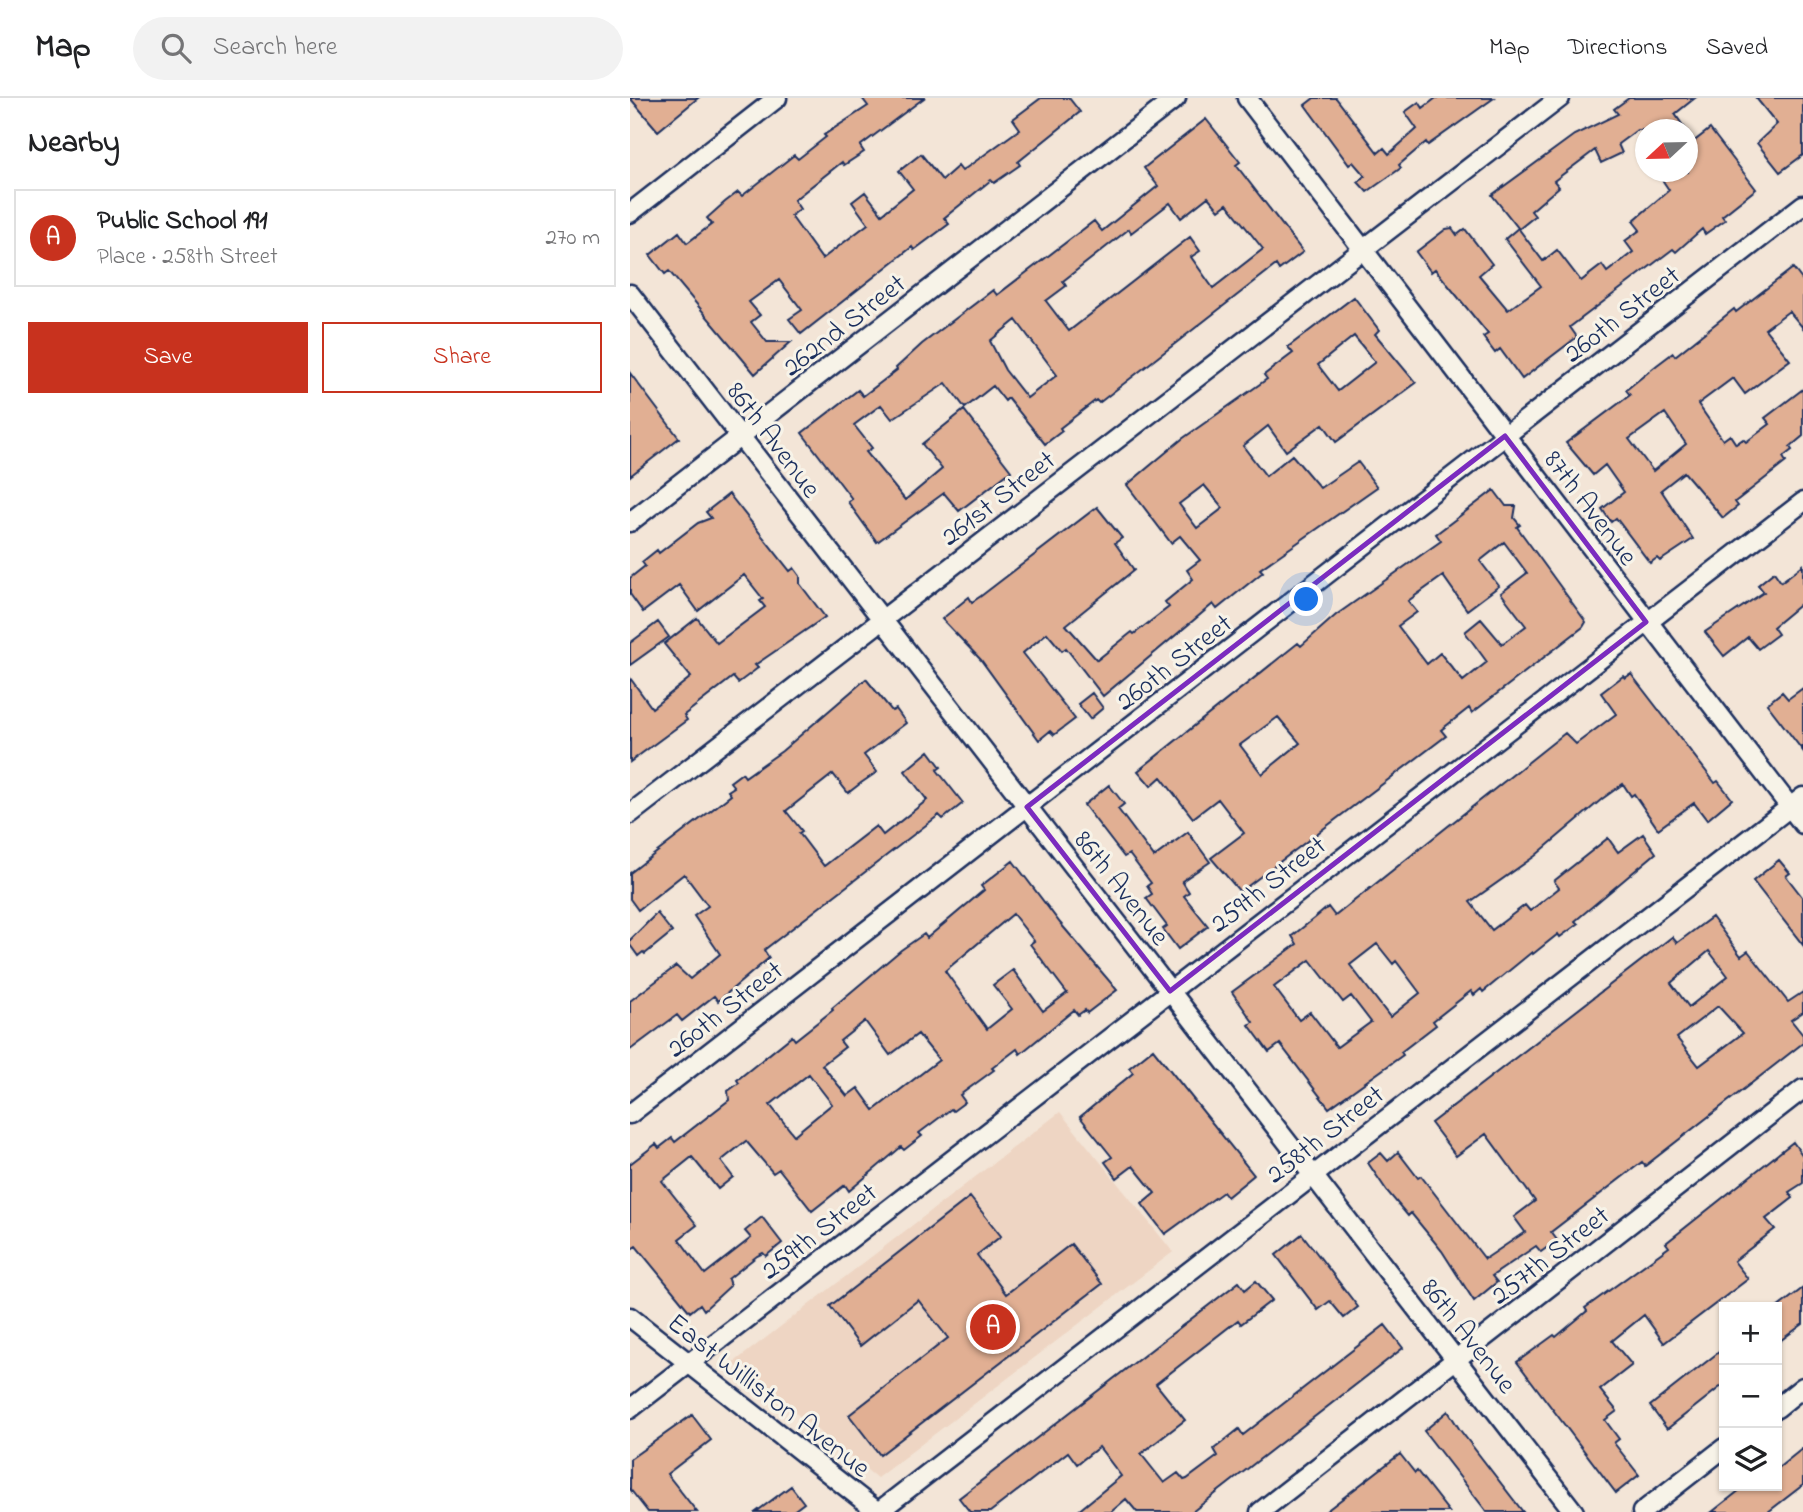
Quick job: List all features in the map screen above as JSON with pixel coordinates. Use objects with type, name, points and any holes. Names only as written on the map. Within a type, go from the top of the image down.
[{"type":"street","points":[[630,213],[777,98]]},
{"type":"street","name":"262nd Street","points":[[630,522],[1176,98]]},
{"type":"street","name":"87th Avenue","points":[[1247,98],[1646,622],[1796,802],[1803,824]]},
{"type":"street","name":"261st Street","points":[[630,814],[1560,98]]},
{"type":"street","name":"260th Street","points":[[630,1114],[1803,205]]},
{"type":"street","name":"86th Avenue","points":[[630,294],[880,621],[1574,1512]]},
{"type":"street","name":"259th Street","points":[[630,1409],[1803,502]]},
{"type":"street","name":"258th Street","points":[[878,1512],[1796,802]]},
{"type":"street","name":"257th Street","points":[[1260,1512],[1803,1089]]},
{"type":"street","name":"East Williston Avenue","points":[[630,1317],[878,1512]]},
{"type":"street","points":[[1782,1404],[1803,1387]]},
{"type":"street","points":[[1642,1512],[1719,1452]]},
{"type":"highlighted area","points":[[1505,436],[1646,622],[1170,991],[1027,807]]},
{"type":"shaded area","points":[[1060,1112],[1173,1252],[877,1478],[733,1363]]},
{"type":"building","points":[[630,98],[698,98],[658,131]]},
{"type":"building","points":[[862,98],[924,98],[860,146],[864,152],[844,165],[842,162],[794,200],[800,209],[791,216],[822,259],[868,224],[852,202],[865,192],[882,214],[913,189],[899,171],[921,154],[942,180],[958,166],[962,171],[1020,129],[1013,119],[1041,98],[1069,98],[1080,112],[1018,162],[1020,165],[994,183],[991,180],[944,218],[949,224],[914,250],[912,247],[801,334],[789,319],[802,310],[779,280],[749,302],[760,315],[751,322],[767,342],[791,342],[755,374],[669,271],[665,274],[650,255],[679,232],[687,243],[712,224],[707,218],[738,192],[742,196],[794,155],[798,159],[826,137],[824,135],[868,106]]},
{"type":"building","points":[[1314,98],[1336,98],[1378,153],[1384,148],[1389,154],[1417,129],[1405,112],[1419,102],[1423,108],[1436,98],[1494,98],[1428,145],[1426,142],[1399,165],[1401,168],[1367,192],[1358,182],[1365,176],[1353,162],[1349,165],[1305,105]]},
{"type":"building","points":[[1629,98],[1695,98],[1675,114],[1678,119],[1635,119],[1635,131],[1618,144],[1622,153],[1601,163],[1595,150],[1554,181],[1559,187],[1531,211],[1535,216],[1519,229],[1492,195],[1574,135],[1618,114],[1614,109]]},
{"type":"building","points":[[1756,98],[1803,98],[1803,155],[1780,172],[1757,143],[1777,124]]},
{"type":"building","points":[[1206,119],[1240,162],[1236,165],[1303,252],[1279,270],[1276,265],[1099,403],[1096,400],[1060,428],[1062,431],[1045,444],[1008,398],[1005,401],[993,386],[965,408],[946,383],[892,419],[881,405],[854,425],[872,448],[866,452],[905,500],[942,469],[922,444],[964,410],[1011,471],[959,511],[944,493],[877,542],[848,502],[852,499],[802,433],[858,390],[863,396],[897,370],[896,368],[922,344],[993,290],[997,295],[1094,221],[1102,231],[1158,186],[1144,168]],"holes":[[[1208,197],[1219,210],[1227,204],[1263,249],[1213,288],[1191,257],[1200,251],[1190,237],[1069,331],[1046,301],[1066,286],[1063,281],[1129,229],[1131,233],[1170,203],[1181,218]],[[1016,320],[1057,375],[1027,398],[1005,370],[990,341]]]},
{"type":"building","points":[[1710,129],[1756,189],[1722,216],[1725,220],[1705,234],[1702,229],[1676,252],[1673,249],[1570,327],[1577,337],[1522,379],[1500,349],[1495,353],[1483,337],[1488,334],[1435,269],[1431,272],[1416,252],[1446,229],[1452,228],[1457,235],[1465,229],[1492,264],[1479,275],[1508,310],[1541,286],[1505,239],[1518,228],[1543,261],[1557,250],[1581,281],[1602,265],[1607,272],[1633,252],[1625,241],[1640,230],[1633,221],[1669,190],[1664,182],[1698,182],[1698,138]]},
{"type":"building","points":[[1793,268],[1803,281],[1803,328],[1789,311],[1765,329],[1790,360],[1745,394],[1733,378],[1698,404],[1723,440],[1730,435],[1736,444],[1743,439],[1746,442],[1770,424],[1765,418],[1803,389],[1803,436],[1783,457],[1786,462],[1735,502],[1738,506],[1723,518],[1684,472],[1661,490],[1693,539],[1660,561],[1657,558],[1650,563],[1616,518],[1611,522],[1602,509],[1624,492],[1605,465],[1593,475],[1566,443],[1630,395],[1626,390],[1657,365],[1673,353],[1675,356],[1734,309],[1736,312]],"holes":[[[1665,413],[1686,444],[1653,471],[1629,439]]]},
{"type":"building","points":[[1354,297],[1379,330],[1375,334],[1416,383],[1336,442],[1323,424],[1286,451],[1268,426],[1243,446],[1266,476],[1292,455],[1320,488],[1358,462],[1377,487],[1260,569],[1263,572],[1217,609],[1213,604],[1103,696],[1066,648],[1062,651],[1047,633],[1023,653],[1075,719],[1054,735],[1050,731],[1039,740],[981,660],[942,619],[969,597],[972,602],[981,596],[1097,507],[1122,538],[1115,543],[1134,570],[1066,625],[1097,660],[1169,607],[1165,602],[1193,579],[1187,570],[1200,560],[1180,536],[1171,543],[1127,485],[1182,439],[1267,379],[1264,375],[1293,353],[1288,347]],"holes":[[[1354,336],[1375,362],[1338,391],[1318,365]],[[1204,485],[1223,508],[1197,528],[1179,504]]]},
{"type":"building","points":[[630,373],[679,438],[630,476]]},
{"type":"building","points":[[1494,490],[1506,506],[1516,506],[1514,518],[1520,525],[1517,527],[1586,622],[1472,713],[1469,708],[1441,730],[1446,736],[1240,892],[1211,858],[1244,833],[1218,799],[1193,818],[1161,777],[1151,786],[1138,771],[1298,643],[1301,646],[1336,615],[1441,541],[1436,534]],"holes":[[[1504,542],[1527,573],[1501,593],[1526,626],[1502,644],[1481,619],[1465,632],[1487,662],[1463,681],[1440,653],[1427,664],[1398,626],[1417,612],[1408,601],[1443,576],[1467,610],[1499,586],[1480,561]],[[1278,717],[1300,743],[1262,774],[1240,745]]]},
{"type":"building","points":[[729,494],[790,571],[794,568],[800,576],[800,584],[825,617],[755,665],[758,668],[738,683],[733,677],[684,715],[687,720],[630,762],[630,678],[652,708],[691,677],[664,644],[697,618],[717,643],[765,607],[760,601],[763,599],[744,575],[698,611],[679,585],[643,612],[630,594],[630,578],[645,566],[642,562],[657,550],[659,553],[698,523],[711,518],[706,512]]},
{"type":"building","points":[[1803,565],[1803,602],[1773,627],[1778,634],[1758,649],[1748,637],[1724,656],[1705,632],[1764,592],[1758,585],[1774,572],[1781,582]]},
{"type":"building","points":[[658,622],[669,637],[630,665],[630,643]]},
{"type":"building","points":[[1631,674],[1715,783],[1718,781],[1732,799],[1707,820],[1694,803],[1658,829],[1634,794],[1631,796],[1623,784],[1602,799],[1535,856],[1470,902],[1492,930],[1525,905],[1530,911],[1559,888],[1554,881],[1608,838],[1618,852],[1643,834],[1656,853],[1575,921],[1578,924],[1560,937],[1558,934],[1533,954],[1532,952],[1483,992],[1481,989],[1474,995],[1471,991],[1433,1021],[1436,1025],[1401,1052],[1403,1055],[1329,1108],[1280,1044],[1269,1052],[1249,1025],[1253,1022],[1232,992],[1297,944],[1292,936],[1328,907],[1335,916],[1565,733],[1576,744],[1616,714],[1601,693],[1623,676],[1625,678]],"holes":[[[1377,944],[1393,964],[1396,961],[1420,993],[1390,1017],[1350,965]],[[1310,960],[1343,1002],[1351,996],[1371,1022],[1337,1047],[1310,1012],[1299,1020],[1274,987]]]},
{"type":"building","points":[[866,679],[892,711],[896,709],[906,723],[864,755],[877,772],[848,793],[833,774],[786,811],[824,866],[876,826],[883,835],[927,800],[905,771],[929,751],[941,767],[937,770],[963,803],[943,819],[939,815],[764,950],[769,958],[718,1001],[714,996],[682,1021],[677,1015],[630,1050],[630,1001],[676,966],[690,979],[720,954],[694,916],[708,906],[684,874],[638,910],[630,899],[630,873],[731,795],[728,791],[734,787],[730,782],[742,773],[745,777],[782,751]]},
{"type":"building","points":[[1803,688],[1803,751],[1767,704],[1782,692],[1788,699]]},
{"type":"building","points":[[1092,693],[1103,708],[1090,719],[1078,704]]},
{"type":"building","points":[[1109,785],[1124,804],[1118,809],[1154,857],[1188,832],[1210,862],[1182,881],[1189,892],[1184,896],[1208,926],[1178,949],[1163,929],[1167,926],[1146,898],[1152,894],[1147,886],[1151,883],[1129,854],[1124,857],[1084,805]]},
{"type":"building","points":[[1779,860],[1790,873],[1786,876],[1803,898],[1803,945],[1753,881]]},
{"type":"building","points":[[1013,861],[1060,923],[1117,990],[1087,1013],[1085,1010],[1078,1015],[1074,1010],[1020,1054],[1017,1049],[960,1095],[965,1102],[919,1133],[922,1136],[904,1150],[901,1147],[849,1191],[845,1185],[812,1211],[779,1169],[773,1173],[746,1141],[721,1161],[733,1177],[718,1189],[692,1157],[662,1181],[697,1225],[679,1239],[705,1274],[751,1238],[745,1231],[762,1217],[782,1243],[766,1256],[763,1253],[757,1256],[728,1279],[730,1286],[704,1310],[700,1304],[690,1312],[636,1246],[630,1250],[630,1164],[656,1144],[659,1148],[672,1138],[675,1142],[729,1100],[728,1091],[739,1083],[737,1080],[792,1036],[795,1040],[833,1010],[832,1008],[901,950],[924,934],[927,938],[984,890],[981,886]],"holes":[[[1013,914],[1034,941],[1030,944],[1067,993],[1043,1011],[1013,970],[993,985],[1012,1009],[987,1029],[945,971]],[[865,1021],[890,1055],[918,1034],[939,1060],[874,1110],[858,1088],[847,1096],[822,1065],[845,1047],[840,1041]],[[809,1074],[832,1104],[794,1135],[770,1105]]]},
{"type":"building","points":[[657,913],[672,932],[645,954],[643,952],[638,956],[630,945],[630,940]]},
{"type":"building","points":[[1712,917],[1741,956],[1748,951],[1788,1002],[1803,992],[1803,1012],[1791,1020],[1803,1035],[1803,1043],[1645,1166],[1642,1162],[1551,1232],[1557,1240],[1541,1252],[1536,1246],[1492,1276],[1497,1282],[1474,1301],[1442,1251],[1411,1213],[1408,1216],[1368,1163],[1381,1153],[1388,1161],[1398,1152],[1418,1178],[1421,1176],[1485,1259],[1525,1232],[1514,1217],[1535,1201],[1486,1134],[1456,1156],[1431,1123],[1672,937],[1677,943]],"holes":[[[1709,951],[1728,976],[1689,1007],[1671,983]],[[1718,1006],[1743,1033],[1699,1066],[1677,1038]]]},
{"type":"building","points":[[1153,1049],[1254,1175],[1227,1197],[1223,1192],[1165,1234],[1142,1204],[1155,1193],[1133,1166],[1117,1178],[1105,1162],[1112,1157],[1080,1117],[1133,1073],[1129,1068]]},
{"type":"building","points":[[1793,1142],[1803,1156],[1803,1183],[1789,1192],[1793,1198],[1766,1219],[1775,1229],[1734,1261],[1748,1279],[1664,1343],[1644,1315],[1612,1341],[1632,1365],[1600,1390],[1617,1411],[1605,1420],[1619,1439],[1614,1443],[1639,1475],[1616,1493],[1517,1362],[1554,1335],[1556,1337],[1587,1311],[1585,1308],[1669,1247],[1666,1243]]},
{"type":"building","points":[[970,1197],[1001,1236],[977,1255],[1006,1294],[1071,1244],[1102,1284],[880,1455],[849,1415],[948,1338],[918,1300],[860,1346],[830,1306]]},
{"type":"building","points":[[1302,1234],[1358,1307],[1344,1318],[1330,1301],[1318,1310],[1276,1255]]},
{"type":"building","points":[[1256,1281],[1272,1300],[1241,1324],[1238,1320],[1156,1384],[1185,1420],[1141,1454],[1164,1483],[1178,1473],[1184,1480],[1187,1479],[1218,1456],[1214,1449],[1239,1429],[1243,1435],[1385,1325],[1403,1348],[1192,1512],[1137,1512],[1126,1499],[1111,1512],[1077,1512],[1121,1476],[1099,1447],[1077,1464],[1068,1452],[990,1512],[970,1512],[959,1498],[1239,1282],[1245,1290]]},
{"type":"building","points":[[1803,1288],[1803,1324],[1782,1339],[1782,1304]]},
{"type":"building","points":[[1719,1352],[1719,1388],[1667,1429],[1650,1406]]},
{"type":"building","points":[[1448,1411],[1523,1512],[1487,1512],[1424,1431]]},
{"type":"building","points":[[692,1415],[711,1440],[667,1474],[697,1512],[648,1512],[630,1489],[630,1459]]},
{"type":"building","points":[[1803,1448],[1803,1485],[1768,1512],[1712,1512],[1739,1491],[1782,1491],[1782,1465]]},
{"type":"building","points":[[1400,1454],[1449,1512],[1325,1512]]},
{"type":"building","points":[[791,1486],[804,1503],[792,1512],[756,1512]]},
{"type":"place","name":"Public School 191","points":[[993,1327]]}]
